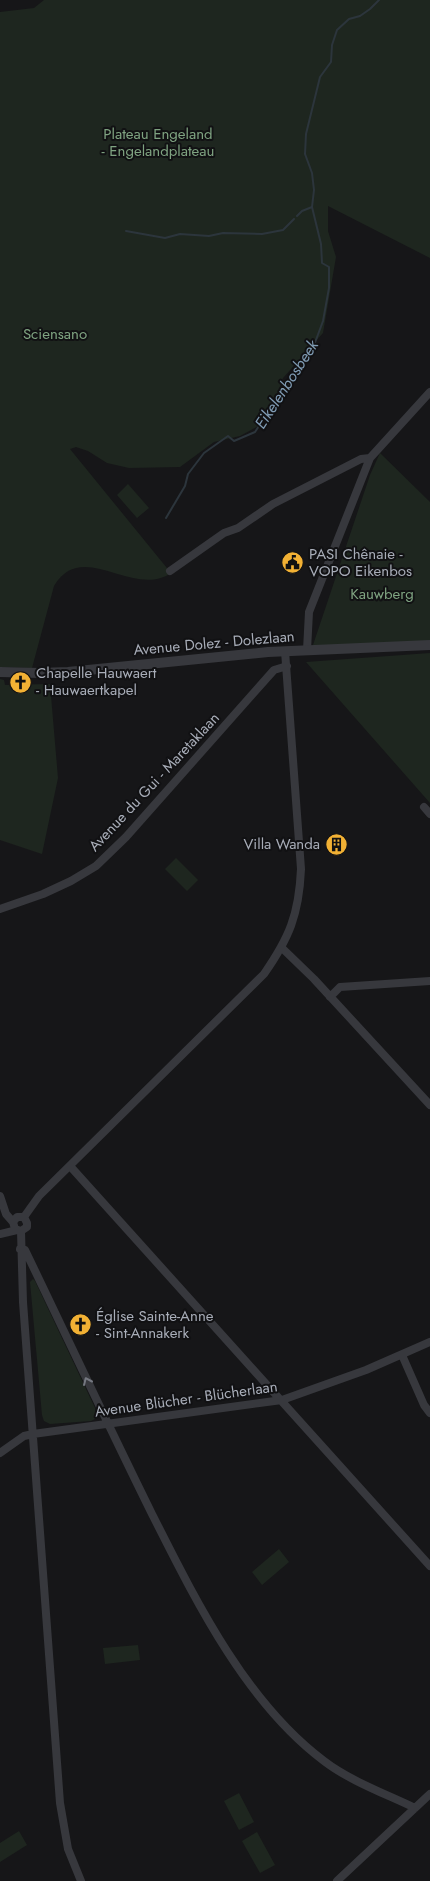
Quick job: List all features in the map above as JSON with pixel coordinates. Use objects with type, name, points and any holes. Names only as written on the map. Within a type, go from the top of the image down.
[{"type":"street","points":[[307,650],[309,612],[370,458],[430,392]]},
{"type":"street","points":[[170,571],[224,533],[238,528],[273,504],[361,459],[370,458]]},
{"type":"street","name":"Avenue Dolez - Dolezlaan","points":[[0,672],[68,672],[285,651],[430,644]]},
{"type":"street","points":[[0,1233],[3,1229],[18,1223],[40,1196],[264,974],[282,948],[296,913],[300,891],[285,651]]},
{"type":"street","name":"Avenue du Gui - Maretaklaan","points":[[0,910],[71,881],[96,866],[126,837],[274,670],[287,666]]},
{"type":"street","points":[[424,807],[430,814]]},
{"type":"street","points":[[282,948],[430,1105]]},
{"type":"street","points":[[330,997],[340,987],[430,981]]},
{"type":"street","points":[[70,1166],[430,1566]]},
{"type":"street","points":[[0,1196],[5,1206],[6,1214],[18,1223],[60,1803],[68,1850],[81,1881]]},
{"type":"street","points":[[20,1249],[25,1250],[108,1425],[207,1618],[252,1687],[272,1713],[325,1762],[362,1783],[415,1808]]},
{"type":"street","name":"Avenue Blücher - Blücherlaan","points":[[0,1453],[24,1436],[33,1434],[282,1400],[329,1385],[430,1342]]},
{"type":"street","points":[[402,1355],[424,1405],[430,1413]]},
{"type":"street","points":[[337,1881],[430,1794]]},
{"type":"green space","name":"Plateau Engeland - Engelandplateau","points":[[44,0],[430,0],[430,258],[328,206],[328,231],[336,257],[323,333],[283,378],[275,401],[262,424],[240,436],[214,442],[180,467],[129,468],[107,463],[88,451],[76,447],[70,449],[171,573],[156,579],[141,579],[109,571],[79,567],[66,573],[54,586],[32,668],[0,667],[0,12],[34,8]]},
{"type":"green space","name":"Kauwberg","points":[[380,453],[430,502],[430,641],[312,648],[370,475]]},
{"type":"green space","points":[[128,484],[149,508],[137,518],[117,495]]},
{"type":"green space","points":[[430,653],[430,803],[306,662]]},
{"type":"green space","points":[[0,679],[4,680],[5,685],[50,684],[58,778],[42,854],[0,840]]},
{"type":"green space","points":[[176,858],[198,880],[187,891],[165,869]]},
{"type":"green space","points":[[33,1279],[95,1408],[95,1419],[91,1421],[50,1424],[44,1421],[30,1282]]},
{"type":"green space","points":[[279,1549],[289,1562],[262,1585],[252,1572]]},
{"type":"green space","points":[[138,1645],[140,1660],[105,1664],[103,1648]]},
{"type":"green space","points":[[239,1793],[254,1822],[239,1830],[224,1801]]},
{"type":"green space","points":[[19,1831],[27,1845],[0,1862],[0,1843]]},
{"type":"green space","points":[[257,1832],[275,1865],[260,1873],[242,1841]]},
{"type":"waterway","name":"Eikelenbosbeek","points":[[166,518],[185,486],[188,474],[204,453],[228,436],[234,441],[255,432],[313,348],[323,321],[329,288],[329,267],[322,263],[321,244],[312,207],[314,190],[312,173],[305,154],[306,134],[320,77],[331,62],[332,45],[337,30],[349,19],[360,16],[370,9],[379,0]]},
{"type":"waterway","name":"Eikelenbosbeek","points":[[297,216],[302,211],[312,207]]},
{"type":"waterway","name":"Eikelenbosbeek","points":[[126,231],[165,238],[180,234],[209,236],[223,233],[262,234],[283,230],[294,219]]},
{"type":"place","name":"PASI Chênaie - VOPO Eikenbos","points":[[293,563]]},
{"type":"place","name":"Chapelle Hauwaert - Hauwaertkapel","points":[[20,682]]},
{"type":"place","name":"Villa Wanda","points":[[336,844]]},
{"type":"place","name":"Église Sainte-Anne - Sint-Annakerk","points":[[80,1325]]},
{"type":"park label","name":"Sciensano","points":[[55,334]]}]
